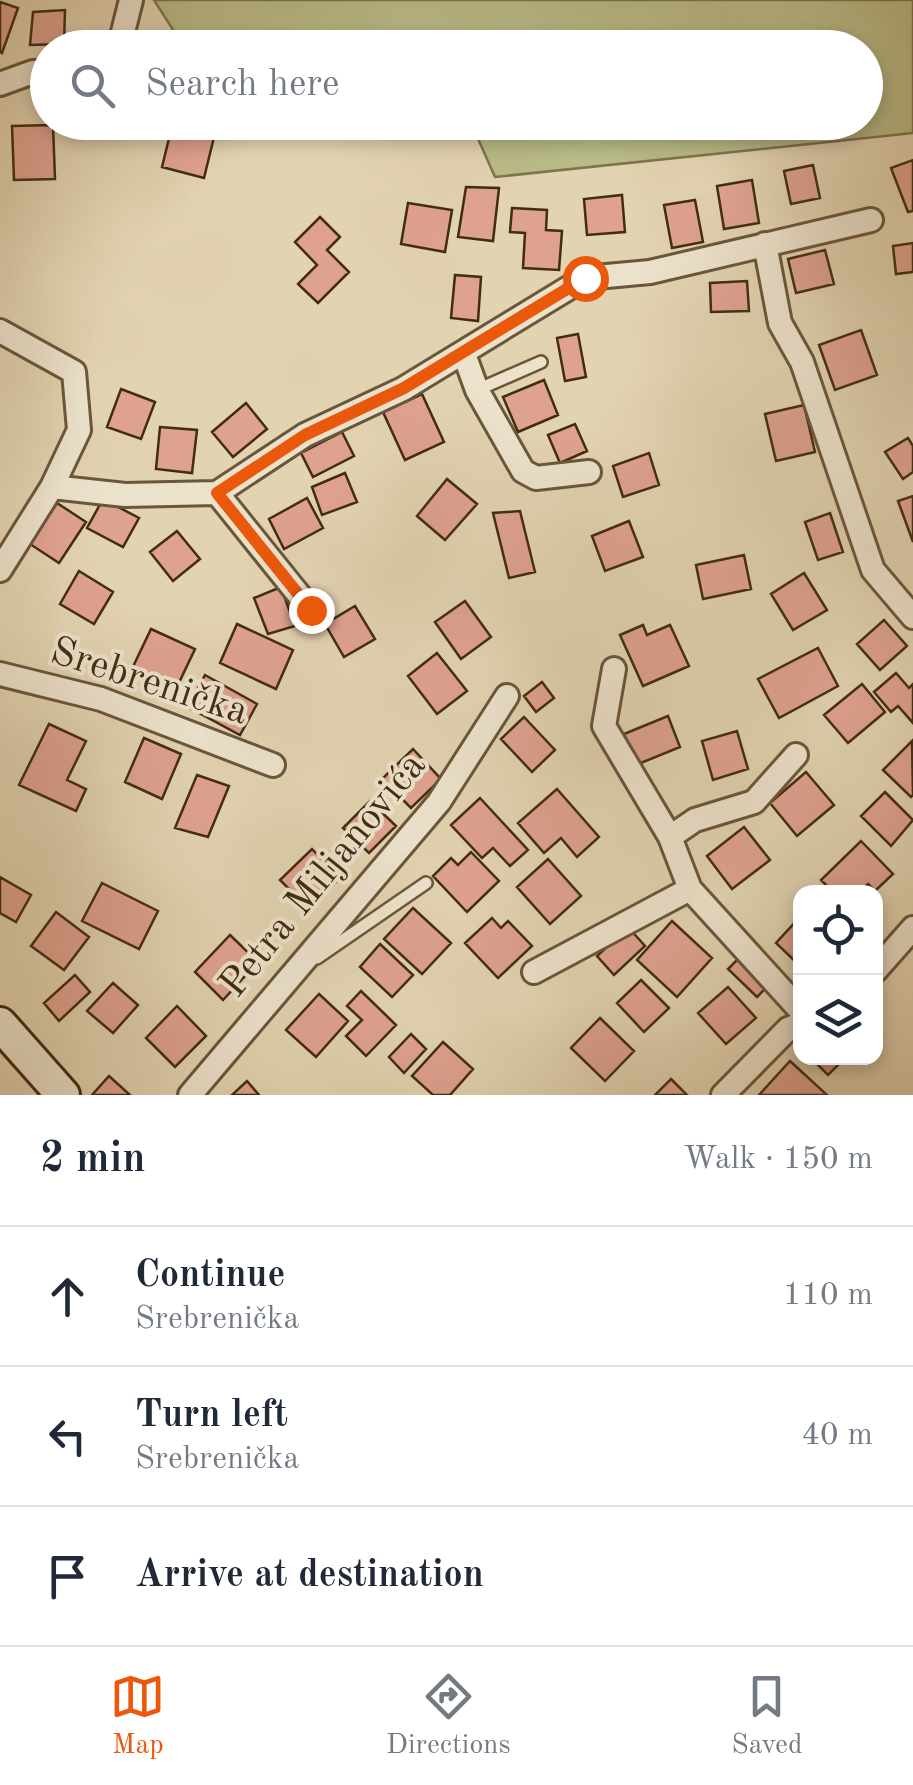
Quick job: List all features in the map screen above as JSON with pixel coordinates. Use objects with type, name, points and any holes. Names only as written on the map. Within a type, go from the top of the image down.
[{"type":"main road","points":[[0,1024],[63,1095]]},
{"type":"street","points":[[123,30],[131,0]]},
{"type":"street","points":[[0,84],[30,73]]},
{"type":"street","points":[[52,487],[126,494],[217,493],[305,435],[404,388],[585,278],[650,272],[870,220]]},
{"type":"street","points":[[765,244],[780,323],[802,362],[872,570],[909,605]]},
{"type":"street","points":[[0,331],[74,372],[78,430],[52,487],[0,570]]},
{"type":"street","points":[[464,354],[478,390],[523,470],[536,478],[589,472]]},
{"type":"street","points":[[217,493],[311,610]]},
{"type":"street","points":[[614,669],[604,726],[670,837],[690,888],[793,1002]]},
{"type":"street","name":"Srebrenička","points":[[0,674],[101,699],[273,765]]},
{"type":"street","name":"Petra Miljanovića","points":[[190,1095],[440,802],[507,696]]},
{"type":"street","points":[[670,837],[694,820],[754,802],[796,755]]},
{"type":"street","points":[[534,972],[690,888]]},
{"type":"street","points":[[883,962],[913,928]]},
{"type":"street","points":[[723,1095],[793,1026]]},
{"type":"lane","points":[[478,390],[541,362]]},
{"type":"lane","points":[[297,972],[426,883]]},
{"type":"green space","points":[[154,0],[913,0],[913,133],[883,136],[883,30],[173,30]]},
{"type":"green space","points":[[479,140],[846,140],[495,177]]},
{"type":"building","points":[[0,2],[18,8],[2,53],[0,52]]},
{"type":"building","points":[[65,10],[64,30],[31,30],[33,12]]},
{"type":"building","points":[[12,126],[30,126],[30,140],[54,140],[55,179],[14,180]]},
{"type":"building","points":[[169,140],[213,140],[204,178],[162,167]]},
{"type":"building","points":[[913,160],[913,211],[908,212],[891,168]]},
{"type":"building","points":[[813,165],[820,198],[791,204],[784,171]]},
{"type":"building","points":[[752,180],[759,223],[724,229],[717,186]]},
{"type":"building","points":[[466,187],[499,188],[493,241],[458,237]]},
{"type":"building","points":[[622,195],[625,232],[587,235],[584,199]]},
{"type":"building","points":[[695,200],[703,242],[672,248],[664,205]]},
{"type":"building","points":[[408,203],[452,210],[445,252],[401,244]]},
{"type":"building","points":[[512,208],[547,210],[546,230],[562,231],[559,270],[523,268],[525,233],[510,232]]},
{"type":"building","points":[[320,217],[340,237],[327,250],[349,272],[318,303],[298,284],[317,265],[295,242]]},
{"type":"building","points":[[913,243],[913,272],[896,274],[893,246]]},
{"type":"building","points":[[825,250],[834,284],[796,293],[788,259]]},
{"type":"building","points":[[455,275],[481,277],[478,321],[451,318]]},
{"type":"building","points":[[747,281],[749,311],[711,312],[710,283]]},
{"type":"building","points":[[861,330],[877,375],[835,390],[819,345]]},
{"type":"building","points":[[578,334],[586,377],[565,381],[557,338]]},
{"type":"building","points":[[544,380],[558,415],[518,432],[503,397]]},
{"type":"building","points":[[121,389],[155,402],[141,439],[107,427]]},
{"type":"building","points":[[422,394],[444,442],[405,460],[383,412]]},
{"type":"building","points":[[246,403],[267,429],[233,457],[212,432]]},
{"type":"building","points":[[804,405],[815,452],[776,461],[765,414]]},
{"type":"building","points":[[575,424],[587,451],[560,463],[548,435]]},
{"type":"building","points":[[160,427],[197,430],[192,473],[156,469]]},
{"type":"building","points":[[342,432],[354,456],[313,477],[301,453]]},
{"type":"building","points":[[908,438],[913,446],[913,472],[903,479],[885,452]]},
{"type":"building","points":[[649,453],[659,485],[623,497],[613,466]]},
{"type":"building","points":[[345,473],[357,502],[322,515],[312,487]]},
{"type":"building","points":[[447,479],[477,504],[445,540],[417,516]]},
{"type":"building","points":[[913,496],[913,542],[898,501]]},
{"type":"building","points":[[307,498],[323,528],[284,549],[269,519]]},
{"type":"building","points":[[103,499],[139,518],[123,547],[87,528]]},
{"type":"building","points":[[57,503],[86,522],[59,563],[30,544]]},
{"type":"building","points":[[520,511],[535,572],[509,578],[493,513]]},
{"type":"building","points":[[830,513],[843,552],[818,560],[805,522]]},
{"type":"building","points":[[629,521],[643,557],[605,571],[592,536]]},
{"type":"building","points":[[177,531],[200,559],[173,581],[150,552]]},
{"type":"building","points":[[744,555],[751,589],[703,599],[696,565]]},
{"type":"building","points":[[79,571],[113,592],[94,624],[60,604]]},
{"type":"building","points":[[804,573],[827,610],[793,630],[771,594]]},
{"type":"building","points":[[281,587],[295,626],[268,634],[254,598]]},
{"type":"building","points":[[465,601],[491,637],[461,659],[435,622]]},
{"type":"building","points":[[355,606],[375,639],[344,657],[325,624]]},
{"type":"building","points":[[884,620],[907,646],[880,670],[857,644]]},
{"type":"building","points":[[237,624],[293,650],[276,689],[220,663]]},
{"type":"building","points":[[643,625],[647,635],[670,625],[689,666],[643,686],[620,635]]},
{"type":"building","points":[[151,629],[195,649],[175,691],[131,671]]},
{"type":"building","points":[[818,648],[838,686],[779,718],[758,679]]},
{"type":"building","points":[[437,653],[467,691],[437,714],[408,676]]},
{"type":"building","points":[[896,673],[909,688],[913,684],[913,723],[898,706],[891,712],[874,692]]},
{"type":"building","points":[[205,675],[257,704],[240,735],[188,707]]},
{"type":"building","points":[[542,682],[554,698],[536,712],[524,696]]},
{"type":"building","points":[[862,684],[885,712],[848,743],[824,715]]},
{"type":"building","points":[[668,716],[680,747],[636,765],[624,734]]},
{"type":"building","points":[[524,717],[555,750],[532,772],[501,739]]},
{"type":"building","points":[[49,724],[86,741],[67,780],[86,789],[76,811],[19,785]]},
{"type":"building","points":[[737,731],[748,769],[713,780],[702,741]]},
{"type":"building","points":[[144,738],[181,754],[162,799],[125,782]]},
{"type":"building","points":[[912,741],[913,795],[911,797],[883,770]]},
{"type":"building","points":[[413,749],[441,779],[411,808],[382,779]]},
{"type":"building","points":[[806,772],[834,805],[797,836],[770,803]]},
{"type":"building","points":[[197,775],[229,786],[208,837],[175,828]]},
{"type":"building","points":[[557,789],[599,837],[577,857],[561,838],[544,853],[518,823]]},
{"type":"building","points":[[885,792],[913,820],[891,846],[861,816]]},
{"type":"building","points":[[480,798],[528,850],[510,866],[493,848],[482,858],[451,825]]},
{"type":"building","points":[[370,801],[396,826],[369,853],[343,828]]},
{"type":"building","points":[[744,827],[770,860],[732,889],[707,856]]},
{"type":"building","points":[[861,841],[893,874],[881,885],[826,885],[821,880]]},
{"type":"building","points":[[312,849],[340,878],[309,909],[280,880]]},
{"type":"building","points":[[471,852],[499,881],[467,912],[433,876],[451,858],[458,865]]},
{"type":"building","points":[[548,859],[581,896],[550,924],[517,887]]},
{"type":"building","points":[[0,877],[31,895],[16,922],[0,913]]},
{"type":"building","points":[[102,883],[158,911],[139,949],[82,921]]},
{"type":"building","points":[[413,908],[451,943],[422,974],[384,939]]},
{"type":"building","points":[[56,912],[89,937],[64,970],[31,946]]},
{"type":"building","points":[[492,918],[501,928],[508,921],[532,946],[498,978],[465,943]]},
{"type":"building","points":[[672,921],[712,958],[677,997],[637,960]]},
{"type":"building","points":[[793,925],[793,959],[776,943]]},
{"type":"building","points":[[628,927],[645,946],[614,975],[597,956]]},
{"type":"building","points":[[230,935],[258,962],[223,1000],[195,972]]},
{"type":"building","points":[[380,944],[413,975],[392,997],[360,967]]},
{"type":"building","points":[[739,958],[768,986],[757,997],[728,969]]},
{"type":"building","points":[[75,975],[90,992],[59,1021],[44,1003]]},
{"type":"building","points":[[641,980],[669,1008],[644,1032],[617,1003]]},
{"type":"building","points":[[113,983],[138,1005],[113,1033],[87,1011]]},
{"type":"building","points":[[728,987],[756,1018],[726,1044],[698,1013]]},
{"type":"building","points":[[361,991],[396,1025],[366,1056],[346,1036],[362,1020],[347,1006]]},
{"type":"building","points":[[319,994],[348,1021],[316,1057],[286,1030]]},
{"type":"building","points":[[177,1006],[206,1036],[175,1067],[146,1038]]},
{"type":"building","points":[[600,1018],[634,1051],[605,1081],[571,1048]]},
{"type":"building","points":[[411,1034],[426,1049],[404,1073],[389,1057]]},
{"type":"building","points":[[443,1042],[473,1069],[450,1095],[433,1095],[412,1076]]},
{"type":"building","points":[[790,1061],[827,1095],[759,1095]]},
{"type":"building","points":[[818,1065],[838,1065],[828,1075]]},
{"type":"building","points":[[109,1076],[130,1095],[92,1095]]},
{"type":"building","points":[[671,1079],[687,1095],[655,1095]]},
{"type":"building","points":[[247,1081],[259,1095],[232,1095]]},
{"type":"route","points":[[311,610],[217,493],[305,435],[404,388],[585,278]]}]
